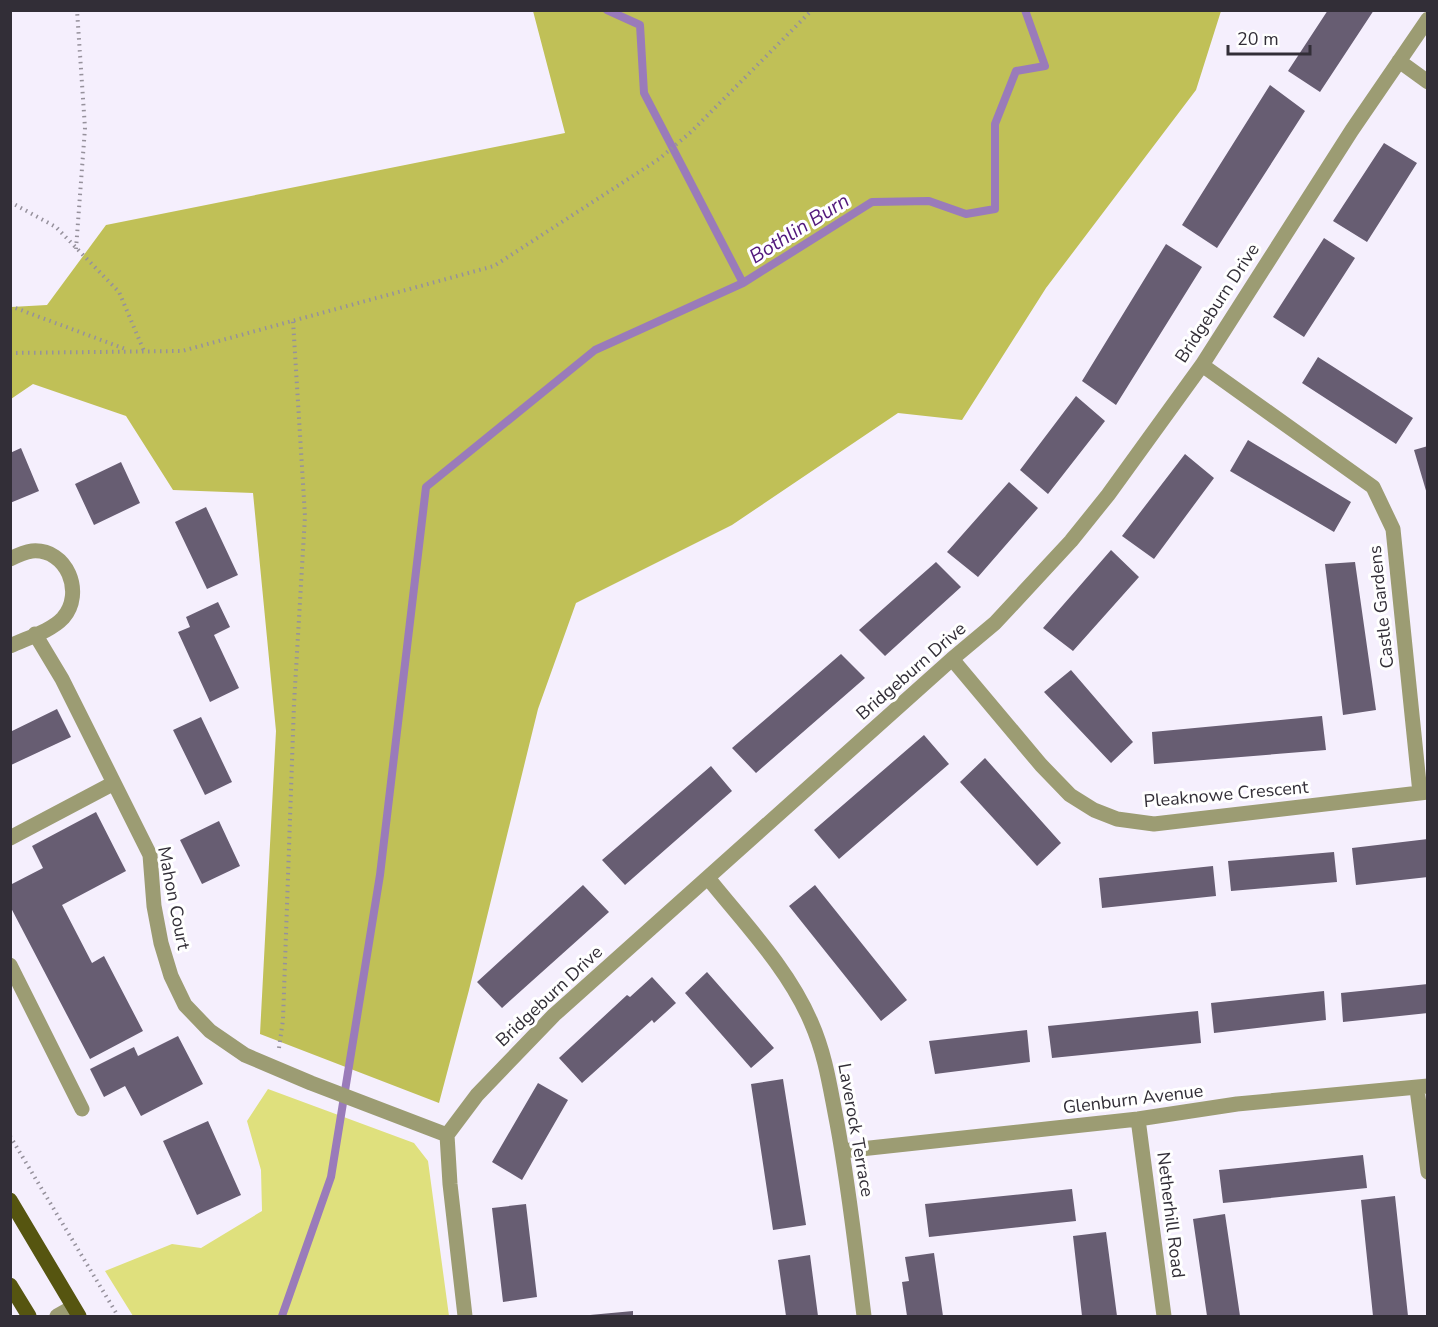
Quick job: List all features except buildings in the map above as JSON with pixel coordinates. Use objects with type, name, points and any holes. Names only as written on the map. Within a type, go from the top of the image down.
[{"type":"main road","points":[[10,1200],[76,1312]]},
{"type":"main road","points":[[10,1285],[29,1317]]},
{"type":"street","name":"Bridgeburn Drive","points":[[447,1135],[477,1095],[554,1016],[995,623],[1071,541],[1108,495],[1202,364],[1352,130],[1428,19]]},
{"type":"street","points":[[1399,61],[1428,82]]},
{"type":"street","name":"Castle Gardens","points":[[1202,364],[1373,486],[1393,529],[1424,793]]},
{"type":"street","points":[[10,559],[22,553],[34,551],[45,552],[56,557],[70,575],[73,592],[69,610],[56,624],[10,646]]},
{"type":"street","name":"Mahon Court","points":[[35,634],[62,679],[150,855],[153,906],[161,943],[171,976],[185,1005],[210,1031],[246,1055],[310,1083],[447,1135]]},
{"type":"street","name":"Pleaknowe Crescent","points":[[952,659],[1041,765],[1070,795],[1094,810],[1117,819],[1154,824],[1424,793]]},
{"type":"street","points":[[10,838],[114,783]]},
{"type":"street","name":"Laverock Terrace","points":[[708,878],[770,954],[794,989],[811,1021],[831,1085],[864,1317]]},
{"type":"street","points":[[10,965],[82,1109]]},
{"type":"street","points":[[1422,1088],[1428,1172]]},
{"type":"street","name":"Glenburn Avenue","points":[[842,1150],[1138,1119],[1238,1104],[1422,1088]]},
{"type":"street","name":"Netherhill Road","points":[[1138,1119],[1164,1317]]},
{"type":"street","points":[[447,1135],[450,1184],[465,1317]]},
{"type":"street","points":[[57,1317],[76,1312]]},
{"type":"path","points":[[76,249],[85,128],[77,10]]},
{"type":"path","points":[[10,352],[182,351],[494,266],[660,159],[691,132],[813,10]]},
{"type":"path","points":[[10,202],[56,227],[119,292],[144,351]]},
{"type":"path","points":[[10,306],[132,351]]},
{"type":"path","points":[[275,1068],[283,1020],[294,704],[305,516],[293,321]]},
{"type":"path","points":[[10,1136],[118,1317]]},
{"type":"shaded area","points":[[533,11],[1221,11],[1196,90],[1046,288],[962,420],[898,413],[732,525],[576,603],[538,709],[439,1103],[260,1034],[276,731],[253,493],[173,490],[126,416],[33,384],[11,399],[11,307],[47,305],[106,225],[565,133]]},
{"type":"shaded area","points":[[268,1089],[414,1143],[428,1161],[449,1316],[133,1316],[105,1271],[172,1244],[201,1248],[262,1211],[261,1170],[247,1121]]},
{"type":"waterway","name":"Bothlin Burn","points":[[607,10],[640,25],[644,93],[743,283]]},
{"type":"waterway","points":[[282,1316],[331,1177],[380,875],[426,487],[595,350],[743,283],[872,202],[929,201],[966,214],[995,209],[995,124],[1016,71],[1045,66],[1025,10]]}]
